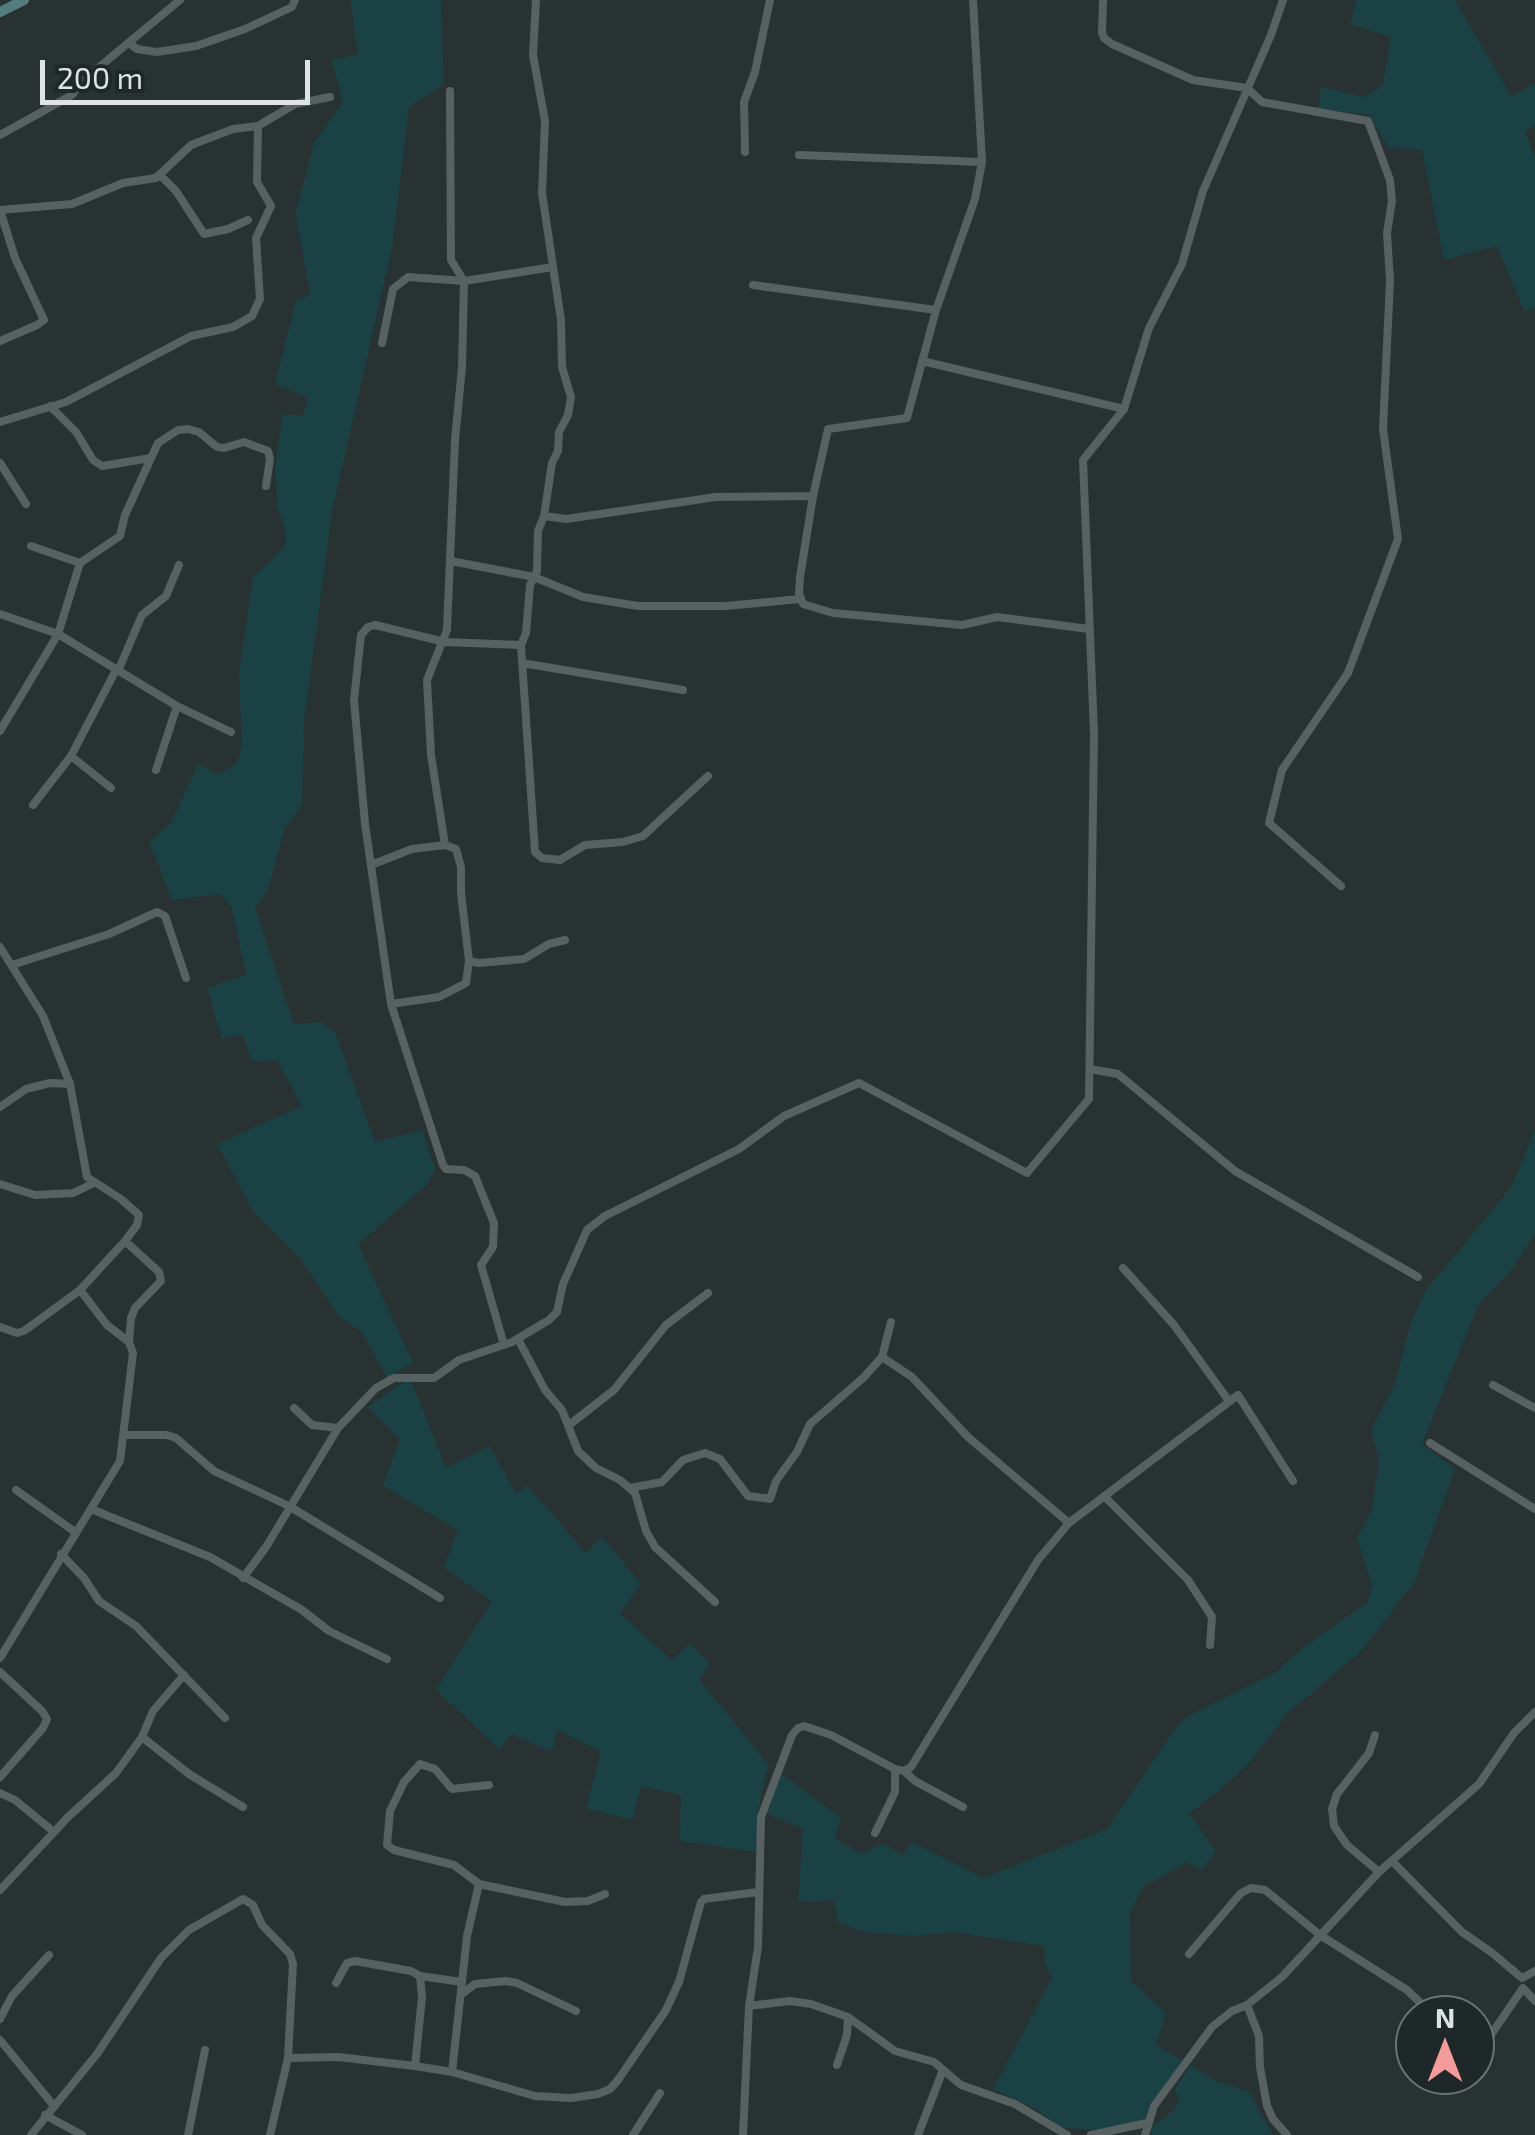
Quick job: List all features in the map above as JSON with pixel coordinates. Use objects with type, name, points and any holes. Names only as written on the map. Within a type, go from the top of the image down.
[{"type":"street","points":[[0,12],[24,0]]},
{"type":"street","points":[[0,135],[72,95],[86,78],[180,0]]},
{"type":"street","points":[[129,43],[157,52],[196,46],[245,30],[292,7],[294,0]]},
{"type":"street","points":[[536,0],[532,55],[545,121],[542,193],[561,320],[562,367],[570,397],[538,531],[526,633],[521,646],[535,852],[542,858],[560,860],[585,845],[643,836],[708,776]]},
{"type":"street","points":[[745,152],[744,102],[755,72],[770,0]]},
{"type":"street","points":[[973,0],[982,162],[975,199],[936,310],[907,418],[828,428],[800,599],[803,604],[833,612],[962,624],[997,617],[1090,630]]},
{"type":"street","points":[[1104,0],[1102,32],[1108,42],[1193,80],[1247,88],[1267,103],[1368,121],[1391,185],[1383,429],[1398,539],[1348,674],[1282,770],[1269,823],[1341,886]]},
{"type":"street","points":[[243,1578],[338,1428],[384,1381],[434,1378],[458,1360],[518,1339],[557,1312],[564,1284],[594,1222],[739,1149],[784,1116],[859,1083],[1026,1174],[1089,1099],[1094,734],[1083,460],[1124,409],[1149,328],[1182,264],[1203,190],[1272,35],[1282,0]]},
{"type":"street","points":[[445,845],[431,755],[427,680],[445,642],[464,281],[451,260],[450,92]]},
{"type":"street","points":[[0,341],[44,320],[0,210],[72,204],[123,183],[144,182],[160,175],[192,145],[233,129],[258,126],[295,104],[330,97]]},
{"type":"street","points":[[0,422],[66,402],[191,336],[233,327],[252,316],[260,299],[256,238],[271,206],[257,182],[258,126]]},
{"type":"street","points":[[799,154],[982,162]]},
{"type":"street","points":[[160,175],[176,191],[204,234],[248,220]]},
{"type":"street","points":[[382,344],[393,289],[400,281],[424,276],[464,281],[553,267]]},
{"type":"street","points":[[753,285],[936,310]]},
{"type":"street","points":[[922,361],[1124,409]]},
{"type":"street","points":[[50,406],[102,466],[150,458]]},
{"type":"street","points":[[0,731],[58,634],[80,563],[120,536],[125,515],[158,443],[178,430],[199,432],[224,448],[244,442],[268,451],[266,486]]},
{"type":"street","points":[[0,463],[26,504]]},
{"type":"street","points":[[544,516],[566,519],[716,497],[814,496]]},
{"type":"street","points":[[32,546],[80,563]]},
{"type":"street","points":[[451,561],[534,577],[583,597],[638,606],[726,606],[800,599]]},
{"type":"street","points":[[33,806],[71,756],[142,616],[166,596],[179,565]]},
{"type":"street","points":[[0,614],[58,634],[177,706],[231,732]]},
{"type":"street","points":[[504,1345],[481,1265],[493,1247],[494,1223],[476,1176],[443,1166],[390,1004],[354,700],[361,635],[368,626],[445,642],[521,646]]},
{"type":"street","points":[[522,663],[683,690]]},
{"type":"street","points":[[156,770],[177,706]]},
{"type":"street","points":[[71,756],[111,788]]},
{"type":"street","points":[[371,865],[412,849],[445,845],[456,848],[460,858],[460,893],[470,960],[466,983],[440,997],[390,1004]]},
{"type":"street","points":[[12,965],[162,913],[186,978]]},
{"type":"street","points":[[470,960],[524,960],[549,944],[565,940]]},
{"type":"street","points":[[0,947],[43,1016],[70,1084],[87,1177],[121,1198],[138,1215],[137,1226],[80,1290],[24,1330],[0,1327]]},
{"type":"street","points":[[1090,1069],[1118,1074],[1234,1171],[1418,1277]]},
{"type":"street","points":[[0,1107],[26,1089],[50,1083],[70,1084]]},
{"type":"street","points":[[0,1184],[35,1196],[73,1193],[94,1183]]},
{"type":"street","points":[[0,1658],[120,1461],[133,1353],[129,1342],[132,1313],[160,1286],[161,1275],[125,1241]]},
{"type":"street","points":[[1122,1268],[1174,1325],[1229,1400]]},
{"type":"street","points":[[80,1290],[107,1325],[129,1342]]},
{"type":"street","points":[[569,1425],[614,1390],[666,1325],[708,1293]]},
{"type":"street","points":[[630,1488],[662,1482],[683,1460],[705,1454],[720,1459],[748,1496],[770,1499],[776,1480],[797,1452],[810,1424],[882,1357],[891,1322]]},
{"type":"street","points":[[518,1339],[536,1376],[562,1410],[578,1451],[585,1460],[630,1488],[655,1547],[715,1602]]},
{"type":"street","points":[[882,1357],[912,1377],[968,1437],[1069,1524]]},
{"type":"street","points":[[1492,1385],[1535,1408]]},
{"type":"street","points":[[900,1770],[912,1767],[1038,1560],[1069,1524],[1229,1400],[1238,1395],[1293,1482]]},
{"type":"street","points":[[294,1408],[312,1425],[338,1428]]},
{"type":"street","points":[[126,1435],[176,1438],[214,1472],[289,1506],[440,1598]]},
{"type":"street","points":[[1430,1443],[1535,1509]]},
{"type":"street","points":[[16,1490],[74,1532]]},
{"type":"street","points":[[1104,1496],[1188,1580],[1212,1617],[1210,1645]]},
{"type":"street","points":[[91,1508],[210,1558],[302,1610],[329,1630],[386,1659]]},
{"type":"street","points":[[61,1554],[107,1609],[136,1626],[224,1718]]},
{"type":"street","points":[[0,1672],[46,1718],[43,1728],[0,1778]]},
{"type":"street","points":[[0,1890],[116,1773],[142,1737],[152,1711],[184,1675]]},
{"type":"street","points":[[1145,2135],[1154,2106],[1212,2027],[1282,1977],[1378,1872],[1479,1784],[1514,1733],[1535,1712]]},
{"type":"street","points":[[743,2135],[749,2006],[758,1947],[761,1817],[792,1735],[804,1726],[831,1735],[900,1770],[962,1808]]},
{"type":"street","points":[[1376,1735],[1369,1753],[1337,1794],[1332,1809],[1334,1826],[1347,1846],[1378,1872]]},
{"type":"street","points":[[142,1737],[189,1774],[243,1807]]},
{"type":"street","points":[[489,1785],[452,1788],[435,1768],[420,1764],[396,1797],[387,1844],[394,1850],[454,1865],[479,1884],[565,1902],[606,1894]]},
{"type":"street","points":[[874,1833],[900,1770]]},
{"type":"street","points":[[0,1793],[16,1800],[54,1832]]},
{"type":"street","points":[[1392,1860],[1462,1932],[1522,1978],[1535,1970]]},
{"type":"street","points":[[452,2072],[467,1936],[479,1884]]},
{"type":"street","points":[[1189,1954],[1242,1893],[1251,1888],[1265,1890],[1320,1935],[1412,1995]]},
{"type":"street","points":[[288,2058],[338,2057],[415,2066],[452,2072],[534,2096],[571,2098],[610,2089],[666,2010],[679,1982],[700,1902],[704,1898],[758,1892]]},
{"type":"street","points":[[31,2135],[97,2054],[162,1958],[190,1930],[243,1899],[253,1904],[262,1925],[293,1960],[288,2058],[270,2135]]},
{"type":"street","points":[[0,2018],[12,1996],[49,1955]]},
{"type":"street","points":[[336,1983],[351,1961],[462,1982]]},
{"type":"street","points":[[415,2066],[422,1997],[420,1976]]},
{"type":"street","points":[[463,1993],[476,1984],[506,1981],[576,2011]]},
{"type":"street","points":[[1495,2028],[1522,1988],[1535,2000]]},
{"type":"street","points":[[749,2006],[790,2001],[848,2017],[895,2051],[920,2056],[962,2085],[1015,2104],[1067,2135]]},
{"type":"street","points":[[1247,2005],[1259,2036],[1268,2106],[1272,2119],[1287,2135]]},
{"type":"street","points":[[837,2065],[848,2017]]},
{"type":"street","points":[[0,2040],[54,2106]]},
{"type":"street","points":[[188,2135],[204,2050]]},
{"type":"street","points":[[918,2135],[943,2070]]},
{"type":"street","points":[[633,2135],[660,2093]]},
{"type":"street","points":[[45,2115],[82,2135]]},
{"type":"street","points":[[1092,2135],[1148,2123]]},
{"type":"shaded area","points":[[351,0],[441,0],[444,84],[409,107],[392,247],[332,512],[304,720],[302,805],[285,827],[268,890],[255,908],[294,1024],[320,1022],[335,1032],[375,1142],[422,1130],[435,1169],[428,1184],[358,1244],[413,1363],[387,1378],[362,1332],[338,1315],[300,1258],[253,1211],[217,1144],[302,1106],[277,1060],[251,1061],[243,1035],[222,1038],[207,988],[246,975],[232,908],[221,894],[172,900],[149,842],[171,823],[198,764],[218,774],[237,764],[242,744],[239,673],[253,577],[286,546],[275,466],[283,414],[304,416],[307,397],[275,384],[296,300],[310,295],[296,213],[314,143],[343,102],[332,60],[358,54]]},
{"type":"shaded area","points":[[1356,0],[1455,0],[1511,96],[1535,84],[1535,125],[1525,131],[1535,157],[1535,308],[1524,311],[1497,246],[1444,260],[1422,150],[1388,147],[1370,115],[1318,109],[1321,87],[1364,97],[1383,85],[1391,37],[1350,24]]},
{"type":"shaded area","points":[[1535,1130],[1535,1233],[1511,1271],[1479,1303],[1422,1444],[1455,1469],[1414,1583],[1361,1651],[1287,1714],[1249,1763],[1189,1813],[1216,1851],[1202,1870],[1187,1862],[1143,1887],[1130,1913],[1131,1981],[1166,2013],[1156,2045],[1184,2062],[1141,2124],[1092,2130],[1059,2127],[1038,2110],[993,2089],[1052,1978],[1043,1946],[953,1932],[914,1936],[864,1932],[838,1923],[834,1900],[798,1902],[803,1829],[768,1814],[780,1773],[841,1818],[835,1838],[862,1854],[882,1843],[903,1855],[912,1842],[984,1878],[1107,1829],[1186,1717],[1276,1672],[1368,1602],[1372,1585],[1357,1538],[1372,1510],[1379,1461],[1371,1429],[1394,1386],[1411,1323],[1424,1293],[1512,1186]]},
{"type":"shaded area","points":[[410,1378],[446,1468],[490,1446],[516,1494],[528,1486],[586,1553],[602,1537],[641,1584],[620,1614],[672,1660],[690,1644],[710,1664],[699,1679],[768,1764],[758,1810],[756,1852],[680,1841],[681,1795],[641,1786],[633,1820],[586,1808],[601,1752],[557,1730],[552,1752],[512,1734],[500,1750],[436,1689],[492,1602],[444,1567],[458,1530],[383,1486],[400,1439],[368,1407]]},
{"type":"shaded area","points":[[1190,2065],[1214,2080],[1249,2092],[1273,2135],[1153,2135],[1150,2129],[1172,2112],[1180,2100],[1175,2089]]}]
